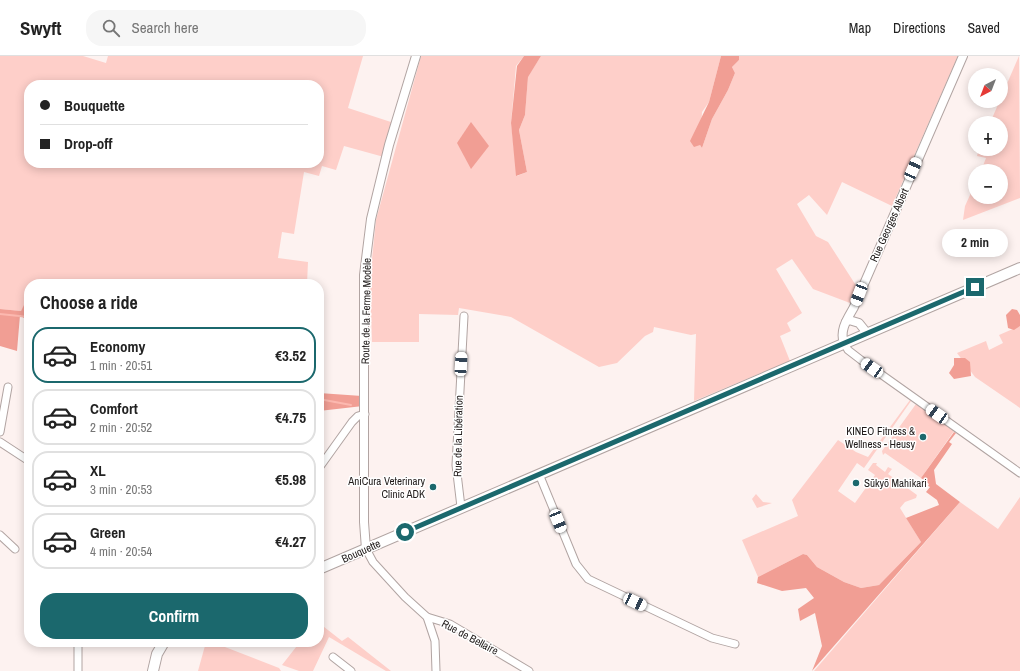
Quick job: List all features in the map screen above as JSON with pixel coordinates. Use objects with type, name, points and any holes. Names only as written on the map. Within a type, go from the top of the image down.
[{"type":"main road","name":"Bouquette","points":[[324,567],[1020,268]]},
{"type":"main road","points":[[153,671],[157,654],[161,647]]},
{"type":"street","name":"Route de la Ferme Modèle","points":[[366,549],[364,514],[364,275],[371,219],[389,145],[416,56]]},
{"type":"street","name":"Rue Georges Albert","points":[[844,343],[842,335],[846,322],[854,307],[963,56]]},
{"type":"street","points":[[854,307],[856,320],[867,333]]},
{"type":"street","name":"Rue de la Libération","points":[[461,507],[456,465],[464,316]]},
{"type":"street","points":[[846,322],[849,320],[856,320]]},
{"type":"street","points":[[844,343],[848,350],[856,356],[1020,473]]},
{"type":"street","points":[[0,432],[8,387]]},
{"type":"street","points":[[324,461],[352,422],[358,416],[365,414]]},
{"type":"street","points":[[0,442],[24,458]]},
{"type":"street","points":[[539,474],[576,564],[588,579],[712,638],[735,644]]},
{"type":"street","points":[[0,535],[15,549]]},
{"type":"street","name":"Rue de Bellaire","points":[[366,549],[373,562],[405,597],[427,617],[450,624],[530,671]]},
{"type":"street","points":[[427,617],[435,641],[436,671]]},
{"type":"street","points":[[78,647],[78,671]]},
{"type":"street","points":[[333,657],[351,671]]},
{"type":"shaded area","points":[[0,56],[83,56],[106,63],[108,56],[363,56],[348,108],[394,123],[384,157],[344,146],[336,170],[324,167],[324,80],[24,80],[24,168],[321,168],[319,176],[304,172],[294,234],[282,232],[278,258],[308,262],[307,279],[24,279],[24,306],[21,311],[0,309]]},
{"type":"shaded area","points":[[421,56],[524,56],[516,66],[511,123],[517,176],[527,172],[519,130],[525,115],[528,76],[541,56],[721,56],[709,102],[702,112],[700,145],[702,148],[712,119],[728,90],[735,73],[732,67],[739,60],[739,56],[958,56],[892,206],[842,182],[827,215],[809,195],[797,204],[816,236],[828,242],[857,287],[850,303],[813,289],[792,259],[776,269],[802,313],[787,323],[791,331],[780,336],[790,361],[694,401],[696,334],[691,335],[654,327],[653,332],[645,336],[617,363],[599,367],[511,317],[459,308],[458,315],[419,314],[419,342],[372,342],[370,279],[376,220]]},
{"type":"shaded area","points":[[524,56],[541,56],[528,77],[525,115],[519,130],[527,172],[516,176],[511,123],[517,66]]},
{"type":"shaded area","points":[[721,56],[739,56],[739,60],[732,67],[735,73],[728,90],[712,119],[702,148],[700,145],[694,147],[690,141],[709,102]]},
{"type":"shaded area","points":[[1019,56],[1020,198],[1008,203],[1008,164],[984,164],[986,158],[977,156],[1008,156],[1008,116],[993,116],[996,108],[1008,108],[1008,81]]},
{"type":"shaded area","points":[[471,122],[489,146],[471,169],[457,143]]},
{"type":"shaded area","points":[[968,199],[968,204],[1004,204],[963,220],[965,206]]},
{"type":"shaded area","points":[[24,305],[24,318],[20,315],[17,351],[0,346],[0,309],[21,311]]},
{"type":"shaded area","points":[[1012,309],[1017,310],[1020,315],[1020,326],[1014,330],[1008,328],[1006,315]]},
{"type":"shaded area","points":[[1020,326],[1020,408],[975,377],[957,353],[986,341],[989,350],[1003,343],[999,335]]},
{"type":"shaded area","points":[[954,358],[965,358],[970,362],[971,376],[954,379],[949,373],[954,365]]},
{"type":"shaded area","points":[[324,393],[362,396],[363,406],[324,410]]},
{"type":"shaded area","points":[[910,400],[911,401],[864,468],[857,463],[838,491],[855,503],[875,475],[868,470],[873,463],[877,463],[876,465],[885,472],[888,467],[892,469],[888,474],[917,495],[916,498],[905,502],[900,508],[921,542],[879,585],[861,588],[844,582],[817,567],[807,555],[803,554],[758,577],[742,540],[798,516],[792,500],[838,440],[856,452],[868,457]]},
{"type":"shaded area","name":"KINEO Fitness & Wellness - Heusy","points":[[916,404],[954,431],[921,478],[885,453],[883,455],[882,451]]},
{"type":"shaded area","points":[[954,432],[956,433],[949,442],[952,444],[934,470],[936,484],[960,502],[812,671],[822,646],[815,613],[800,621],[798,609],[814,598],[806,588],[782,591],[757,583],[758,577],[803,554],[807,555],[817,567],[844,582],[861,588],[879,585],[921,542],[906,518],[939,505],[937,500],[926,492],[930,487],[928,486],[929,484],[921,478]]},
{"type":"shaded area","points":[[756,494],[763,502],[772,503],[757,508],[752,499]]},
{"type":"shaded area","points":[[1020,497],[1020,671],[814,671],[960,502],[998,529]]},
{"type":"shaded area","points":[[324,627],[342,641],[348,637],[391,671],[386,671],[329,637],[313,671],[299,671],[282,665],[296,647],[324,647]]},
{"type":"shaded area","points":[[205,647],[225,647],[279,668],[281,671],[198,671]]},
{"type":"waterway","points":[[0,314],[24,316]]},
{"type":"waterway","points":[[324,400],[351,405]]},
{"type":"place","name":"KINEO Fitness & Wellness - Heusy","points":[[923,437]]},
{"type":"place","name":"Sūkyō Mahikari","points":[[856,483]]},
{"type":"place","name":"AniCura Veterinary Clinic ADK","points":[[433,487]]},
{"type":"route","points":[[405,532],[975,287]]}]
